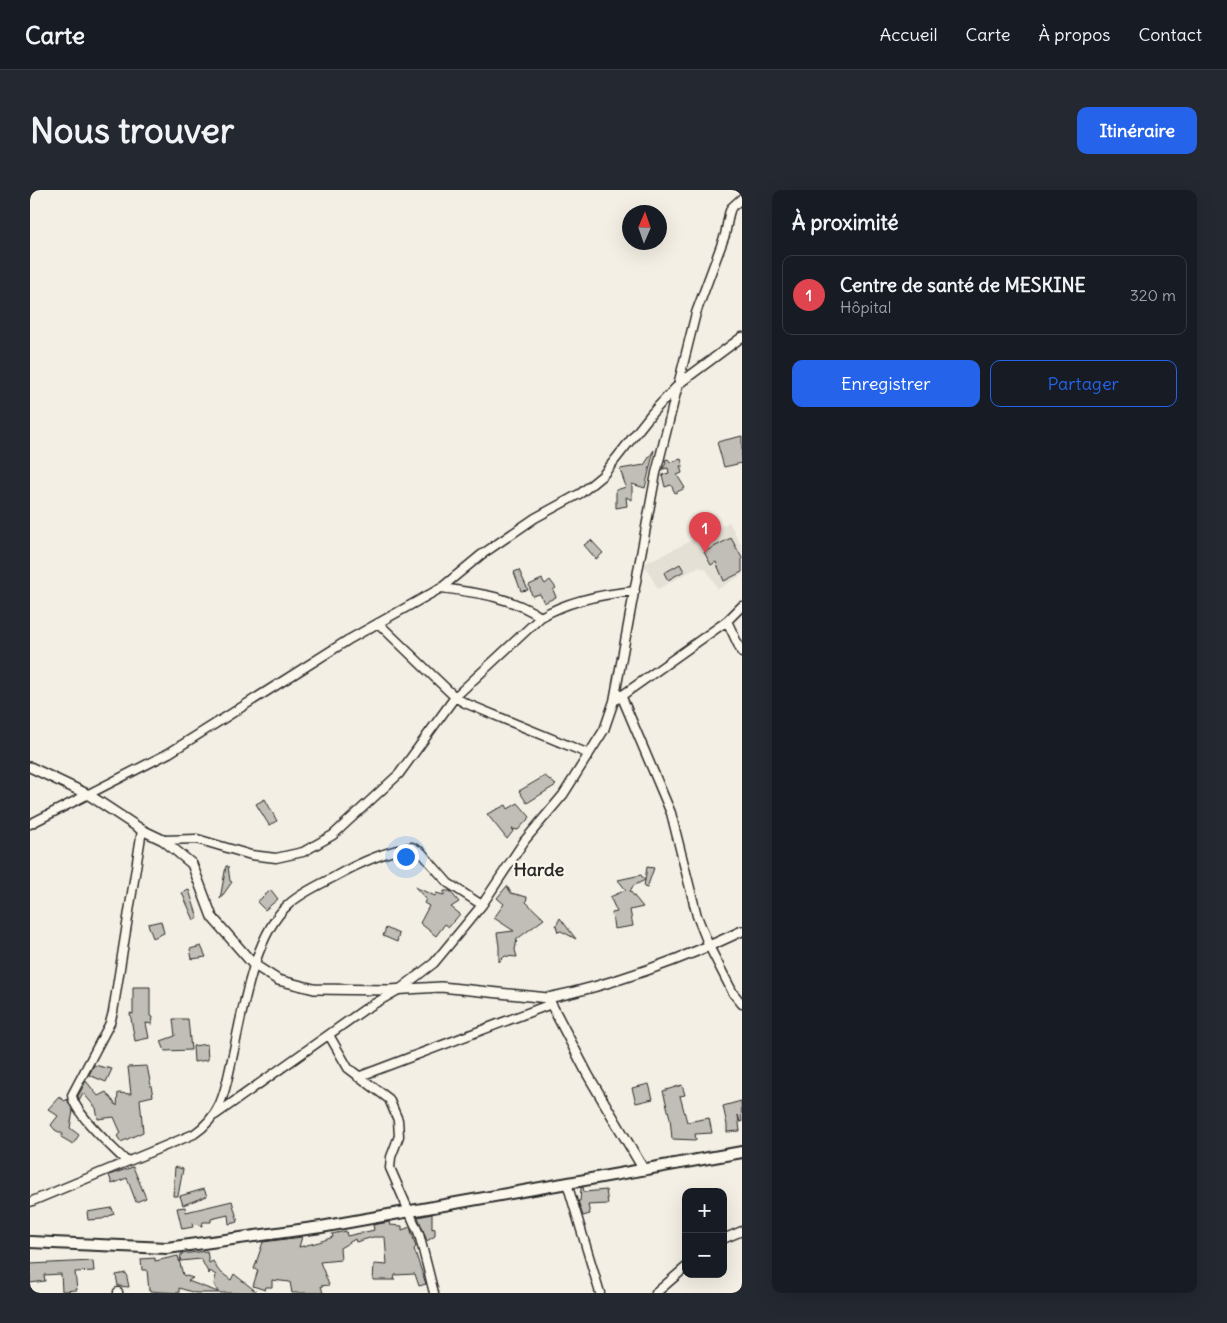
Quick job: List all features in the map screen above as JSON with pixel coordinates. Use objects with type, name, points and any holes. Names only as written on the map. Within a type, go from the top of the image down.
[{"type":"main road","points":[[30,1242],[167,1248],[321,1227],[742,1152]]},
{"type":"street","points":[[215,1115],[365,1009],[400,989],[434,963],[482,905],[525,840],[563,795],[604,730],[614,701],[656,473],[696,313],[725,235],[729,214],[742,198]]},
{"type":"street","points":[[30,824],[169,753],[378,623],[441,588],[481,555],[535,518],[581,493],[603,476],[652,414],[680,383],[742,337]]},
{"type":"street","points":[[441,588],[507,599],[541,617]]},
{"type":"street","points":[[164,840],[196,839],[251,855],[276,858],[303,852],[333,834],[400,774],[454,697],[541,617],[557,607],[610,593],[635,591]]},
{"type":"street","points":[[614,701],[727,622],[742,606]]},
{"type":"street","points":[[727,622],[742,653]]},
{"type":"street","points":[[378,623],[454,697],[466,704],[589,754]]},
{"type":"street","points":[[621,695],[671,813],[698,916],[709,946],[733,993],[742,1004]]},
{"type":"street","points":[[30,768],[89,795],[142,830],[164,840],[192,864],[212,917],[253,964],[278,980],[314,989],[441,987],[550,1001]]},
{"type":"street","points":[[126,1161],[91,1126],[73,1101],[72,1094],[114,1012],[142,830]]},
{"type":"street","points":[[30,1202],[194,1134],[207,1126],[223,1098],[253,964],[270,929],[288,905],[343,872],[398,849],[416,848],[448,883],[482,905]]},
{"type":"street","points":[[358,1077],[550,1001],[709,946],[742,931]]},
{"type":"street","points":[[550,1001],[588,1075],[644,1170]]},
{"type":"street","points":[[329,1034],[348,1068],[385,1095],[398,1120],[399,1136],[391,1157],[390,1168],[410,1211],[434,1293]]},
{"type":"street","points":[[567,1183],[600,1293]]},
{"type":"street","points":[[727,1238],[742,1231]]},
{"type":"street","points":[[656,1293],[682,1271]]},
{"type":"shaded area","points":[[729,522],[742,547],[742,575],[718,589],[706,569],[698,567],[658,589],[644,564]]},
{"type":"building","points":[[742,436],[742,463],[724,467],[717,442]]},
{"type":"building","points":[[654,450],[645,488],[632,484],[632,500],[626,497],[627,506],[616,508],[616,490],[626,487],[620,469],[644,465]]},
{"type":"building","points":[[668,459],[670,462],[681,459],[683,466],[680,466],[682,473],[677,475],[685,488],[675,493],[671,485],[665,487],[662,475],[669,473],[668,468],[663,469],[666,463],[665,460]]},
{"type":"building","points":[[731,538],[742,558],[742,572],[724,581],[716,562],[711,565],[704,552]]},
{"type":"building","points":[[591,540],[603,553],[596,559],[584,545]]},
{"type":"building","points":[[680,564],[684,571],[668,580],[664,573]]},
{"type":"building","points":[[519,570],[528,590],[521,591],[514,572]]},
{"type":"building","points":[[542,579],[545,584],[550,580],[556,588],[553,590],[556,597],[544,603],[540,594],[532,596],[529,585]]},
{"type":"building","points":[[545,776],[556,785],[527,803],[519,791]]},
{"type":"building","points":[[265,799],[277,821],[269,825],[256,804]]},
{"type":"building","points":[[518,803],[530,817],[518,830],[512,829],[514,830],[507,839],[487,814],[506,805],[508,809]]},
{"type":"building","points":[[226,866],[228,866],[230,881],[232,882],[220,899]]},
{"type":"building","points":[[647,867],[654,868],[647,888],[644,887]]},
{"type":"building","points":[[641,875],[645,880],[633,886],[630,891],[643,907],[630,910],[633,926],[614,929],[612,913],[617,912],[610,897],[626,890],[618,880]]},
{"type":"building","points":[[507,886],[511,893],[527,897],[526,902],[544,919],[517,939],[515,950],[517,957],[505,956],[499,962],[497,933],[514,931],[494,918],[504,904],[497,898]]},
{"type":"building","points":[[415,887],[435,896],[436,893],[444,895],[444,891],[450,891],[459,902],[451,907],[460,914],[449,927],[445,924],[436,936],[420,923],[429,906],[424,903],[426,899]]},
{"type":"building","points":[[189,890],[198,918],[194,920],[182,893]]},
{"type":"building","points":[[271,890],[278,899],[265,910],[257,902]]},
{"type":"building","points":[[560,918],[576,939],[561,931],[558,932],[556,926]]},
{"type":"building","points":[[161,921],[164,933],[153,938],[148,924]]},
{"type":"building","points":[[386,928],[399,934],[397,942],[383,936]]},
{"type":"building","points":[[201,946],[206,957],[192,959],[190,949]]},
{"type":"building","points":[[133,987],[150,987],[150,1016],[153,1017],[152,1024],[146,1023],[149,1038],[135,1041],[130,1013],[133,1014]]},
{"type":"building","points":[[173,1019],[188,1019],[191,1050],[165,1051],[161,1041],[175,1036]]},
{"type":"building","points":[[207,1044],[208,1060],[194,1062],[193,1046]]},
{"type":"building","points":[[94,1065],[112,1069],[106,1082],[89,1075]]},
{"type":"building","points":[[147,1066],[153,1096],[140,1099],[143,1132],[121,1142],[117,1136],[121,1133],[114,1117],[98,1119],[96,1108],[83,1093],[79,1100],[78,1096],[86,1081],[98,1096],[106,1092],[117,1106],[118,1093],[131,1094],[128,1067]]},
{"type":"building","points":[[649,1084],[653,1099],[636,1103],[632,1088]]},
{"type":"building","points":[[682,1085],[685,1095],[680,1096],[687,1122],[709,1118],[712,1133],[695,1134],[696,1140],[672,1139],[670,1118],[663,1091]]},
{"type":"building","points":[[59,1097],[65,1101],[67,1099],[73,1111],[70,1128],[79,1135],[73,1144],[61,1137],[63,1134],[55,1130],[51,1125],[58,1116],[48,1109]]},
{"type":"building","points":[[741,1101],[742,1122],[740,1122],[738,1115],[740,1131],[727,1132],[723,1106]]},
{"type":"building","points":[[133,1167],[146,1198],[136,1202],[127,1178],[112,1184],[109,1175]]},
{"type":"building","points":[[175,1167],[183,1169],[178,1196],[173,1196]]},
{"type":"building","points":[[583,1187],[584,1192],[606,1190],[608,1204],[588,1205],[590,1214],[583,1216],[578,1201],[580,1201],[581,1188]]},
{"type":"building","points":[[204,1189],[207,1196],[183,1205],[180,1196]]},
{"type":"building","points":[[232,1201],[238,1222],[229,1224],[228,1215],[211,1219],[211,1222],[203,1222],[202,1226],[192,1223],[193,1227],[182,1229],[177,1208],[185,1207],[186,1212]]},
{"type":"building","points":[[112,1208],[114,1214],[102,1219],[88,1220],[87,1212]]},
{"type":"building","points":[[432,1214],[432,1229],[435,1228],[435,1236],[427,1241],[418,1217]]},
{"type":"building","points":[[389,1222],[390,1225],[402,1226],[402,1230],[410,1227],[416,1247],[414,1249],[426,1284],[419,1286],[415,1274],[395,1275],[394,1280],[373,1280],[374,1264],[387,1265],[385,1237],[373,1237],[356,1242],[355,1239],[340,1248],[341,1260],[320,1262],[329,1285],[321,1286],[323,1293],[292,1293],[290,1282],[272,1280],[272,1287],[266,1287],[265,1290],[253,1286],[258,1270],[254,1269],[263,1242],[302,1237],[299,1247],[333,1237],[332,1234],[346,1231],[347,1236],[374,1230],[373,1225]]},
{"type":"building","points":[[207,1251],[209,1263],[213,1261],[218,1270],[231,1280],[234,1274],[258,1293],[195,1293],[179,1288],[179,1293],[149,1291],[147,1270],[142,1270],[141,1259],[155,1258],[155,1261],[178,1256],[183,1275],[193,1278],[188,1281],[218,1292],[214,1284],[216,1275],[210,1271],[209,1274],[201,1259],[180,1261],[181,1254]]},
{"type":"building","points":[[93,1261],[94,1271],[75,1272],[77,1290],[62,1291],[61,1274],[44,1275],[45,1281],[30,1283],[30,1264]]},
{"type":"building","points":[[126,1273],[129,1287],[118,1286],[116,1275]]},
{"type":"place","name":"Centre de santé de MESKINE","points":[[705,553]]},
{"type":"district","name":"Harde","points":[[539,869]]}]
